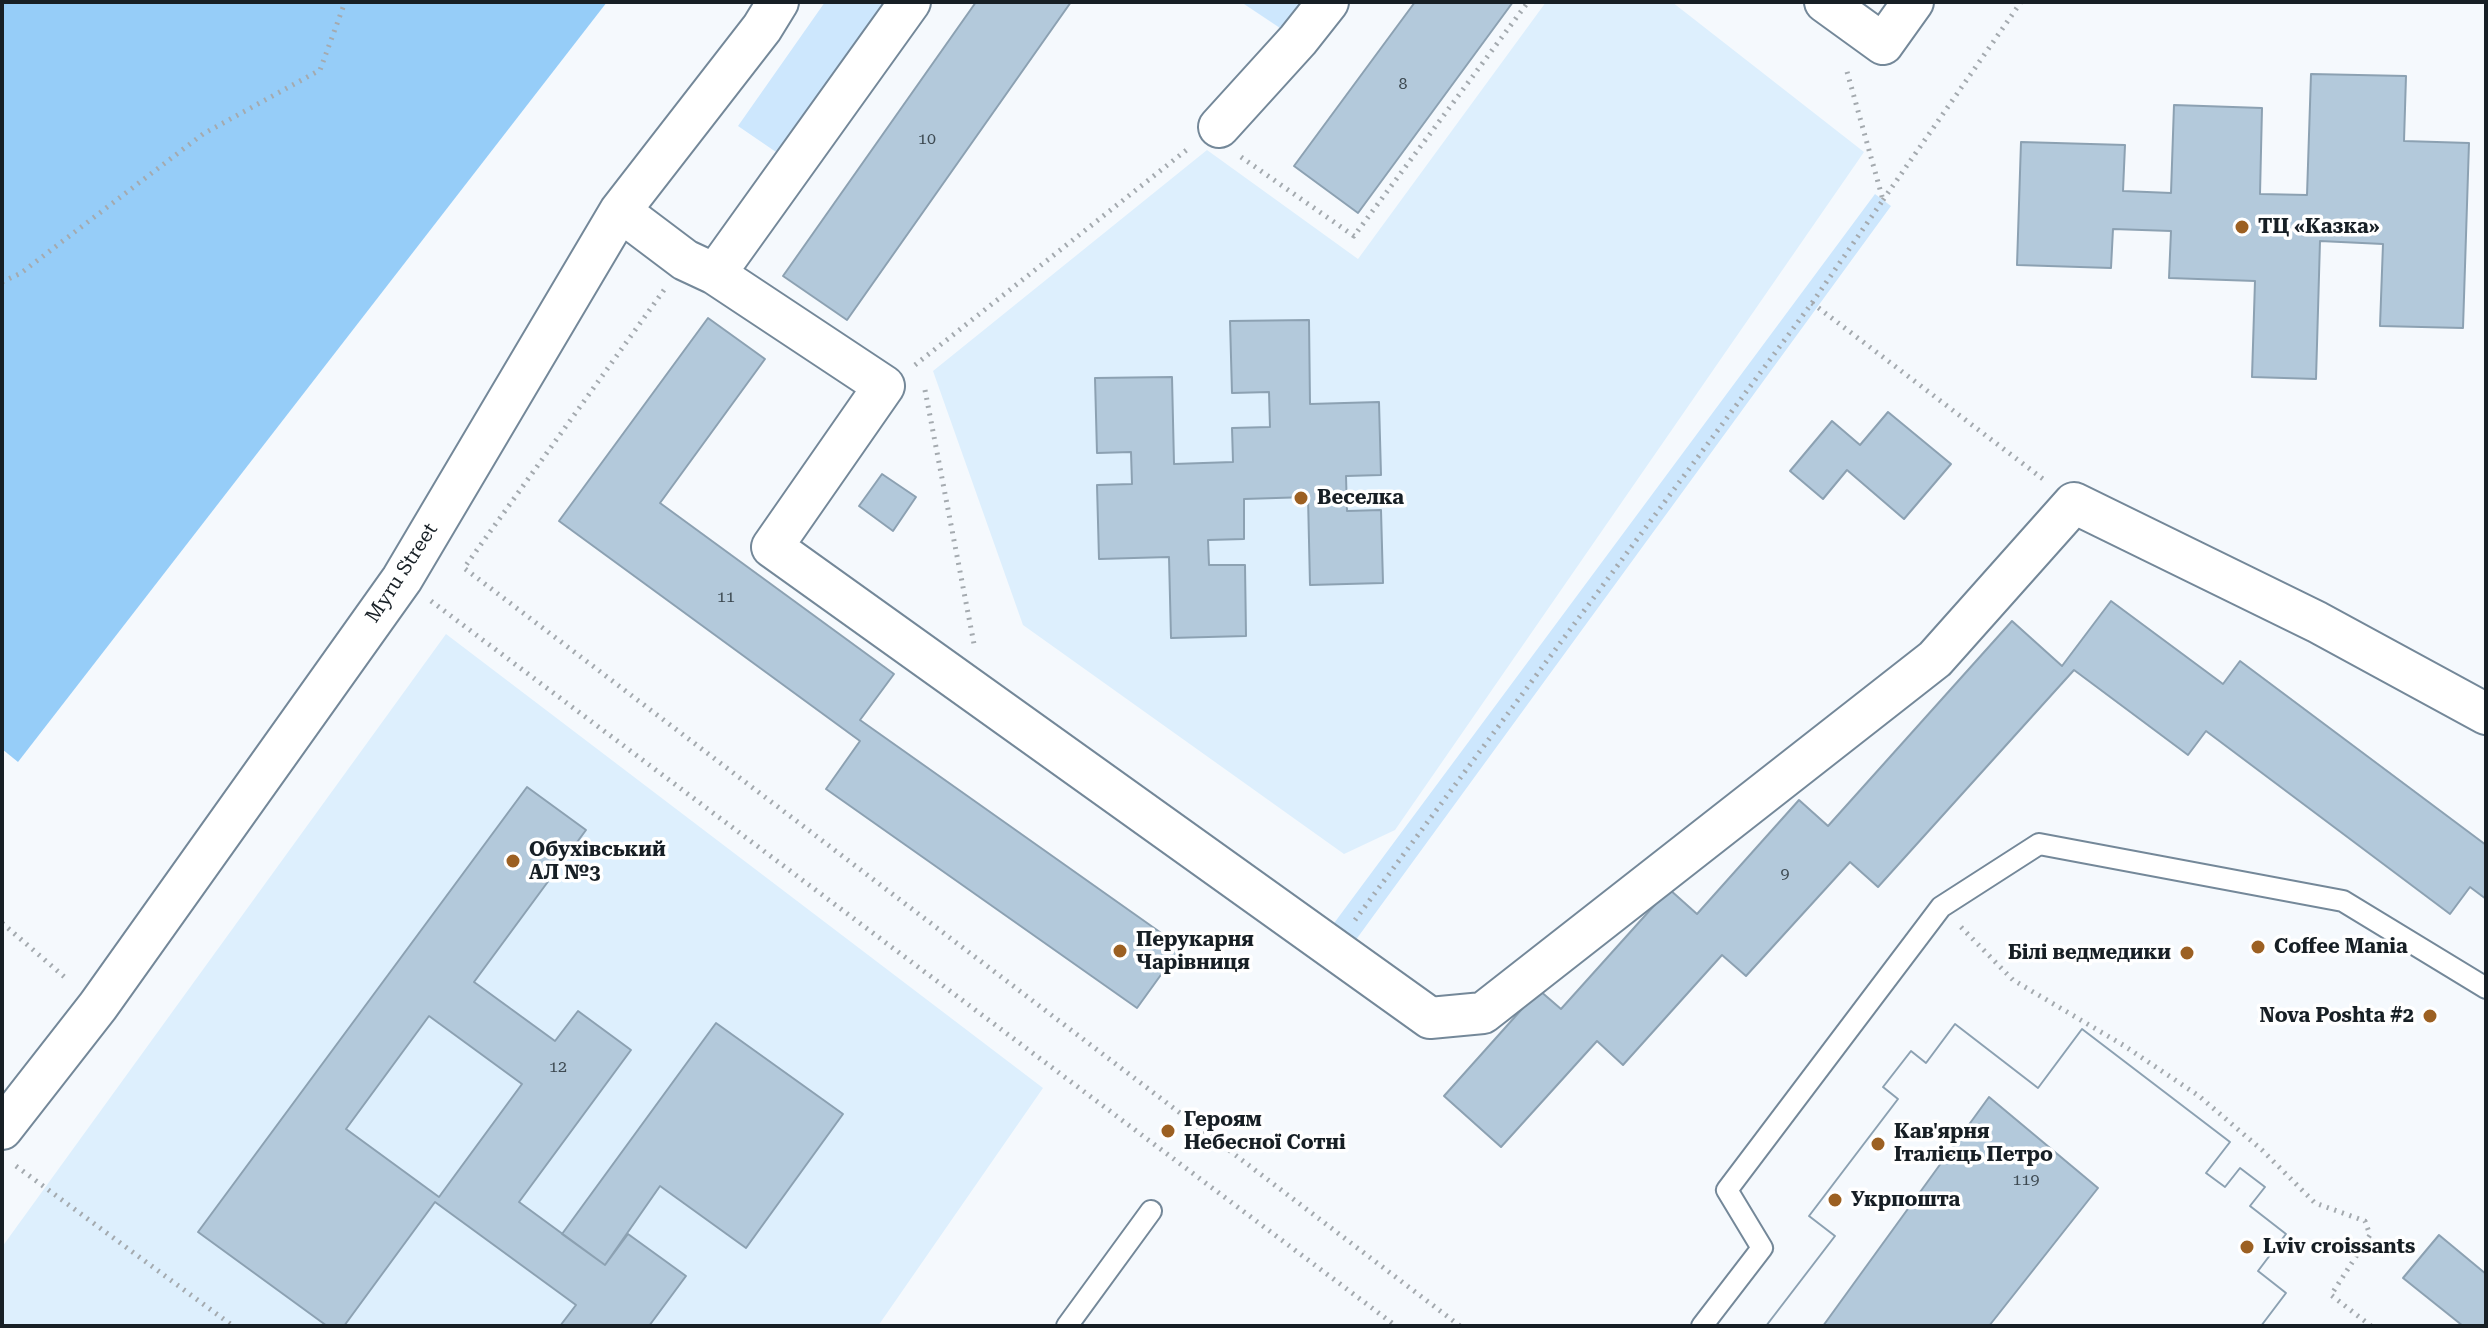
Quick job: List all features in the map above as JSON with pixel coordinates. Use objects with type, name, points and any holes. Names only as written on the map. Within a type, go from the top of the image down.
[{"type":"street","name":"Myru Street","points":[[8,1147],[98,1006],[402,579],[620,211],[762,28],[778,2]]},
{"type":"street","points":[[700,267],[910,2]]},
{"type":"street","points":[[1219,127],[1328,2]]},
{"type":"street","points":[[1825,2],[1883,44],[1913,2]]},
{"type":"street","points":[[620,211],[700,267],[884,386],[772,547],[1430,1018],[1483,1013],[1935,659],[2074,503],[2317,622],[2486,714]]},
{"type":"lane","points":[[1702,1326],[1762,1248],[1727,1190],[1941,907],[2039,844],[2343,901],[2486,988]]},
{"type":"lane","points":[[1067,1326],[1151,1211]]},
{"type":"path","points":[[2,282],[21,273],[203,134],[320,70],[345,2]]},
{"type":"path","points":[[884,386],[920,362],[1219,127],[1229,149],[1354,236],[1528,2]]},
{"type":"path","points":[[1333,949],[1812,303],[2021,2]]},
{"type":"path","points":[[1846,65],[1883,200]]},
{"type":"path","points":[[700,267],[464,568],[1460,1326]]},
{"type":"path","points":[[1812,303],[2074,503]]},
{"type":"path","points":[[920,362],[985,700]]},
{"type":"path","points":[[402,579],[1396,1326]]},
{"type":"path","points":[[1941,907],[2013,980],[2123,1045],[2199,1096],[2262,1150],[2315,1203],[2365,1221],[2370,1235],[2331,1295],[2371,1326]]},
{"type":"path","points":[[2,923],[98,1006]]},
{"type":"path","points":[[8,1147],[233,1326]]},
{"type":"shaded area","points":[[2,2],[607,2],[18,762],[2,749]]},
{"type":"shaded area","points":[[825,2],[910,2],[795,165],[738,126]]},
{"type":"shaded area","points":[[1241,2],[1328,2],[1298,40]]},
{"type":"shaded area","name":"Веселка","points":[[1546,2],[1672,2],[1864,152],[1395,830],[1344,854],[1023,625],[933,371],[1207,150],[1358,259]]},
{"type":"shaded area","points":[[1875,194],[1891,206],[1347,952],[1326,934]]},
{"type":"shaded area","name":"Обухівський АЛ №3","points":[[446,634],[1043,1088],[878,1326],[2,1326],[2,1247]]},
{"type":"building","points":[[976,2],[1071,2],[847,320],[783,276]]},
{"type":"building","points":[[1415,2],[1513,2],[1358,213],[1294,166]]},
{"type":"building","name":"ТЦ «Казка»","points":[[2311,74],[2406,76],[2404,141],[2469,143],[2463,328],[2380,326],[2383,244],[2320,241],[2316,379],[2252,377],[2255,281],[2169,278],[2171,231],[2113,229],[2111,268],[2017,265],[2021,142],[2125,145],[2123,191],[2171,193],[2174,105],[2262,108],[2260,194],[2307,195]]},
{"type":"building","points":[[708,318],[765,359],[660,503],[894,674],[860,720],[1181,947],[1137,1008],[826,789],[860,741],[559,521]]},
{"type":"building","points":[[1309,320],[1310,404],[1379,402],[1381,475],[1346,476],[1347,511],[1381,510],[1383,583],[1310,585],[1308,497],[1244,499],[1244,539],[1208,540],[1209,565],[1245,565],[1246,636],[1171,638],[1169,557],[1099,559],[1097,485],[1132,484],[1131,452],[1097,453],[1095,378],[1172,377],[1174,464],[1233,462],[1232,428],[1270,427],[1269,392],[1232,393],[1230,321]]},
{"type":"building","points":[[1888,412],[1951,464],[1904,519],[1847,470],[1823,499],[1790,471],[1832,421],[1860,445]]},
{"type":"building","points":[[882,474],[916,497],[893,531],[859,506]]},
{"type":"building","points":[[2111,601],[2223,684],[2240,661],[2486,845],[2486,899],[2470,887],[2450,914],[2206,731],[2188,755],[2074,670],[1878,887],[1850,862],[1746,976],[1722,955],[1623,1065],[1597,1041],[1501,1147],[1444,1096],[1539,990],[1561,1009],[1669,889],[1697,914],[1799,800],[1828,826],[2012,621],[2062,666]]},
{"type":"building","points":[[527,787],[586,830],[474,982],[555,1041],[578,1011],[631,1050],[519,1202],[605,1265],[628,1234],[686,1276],[649,1326],[560,1326],[576,1305],[435,1202],[344,1326],[327,1326],[198,1232]],"holes":[[[429,1016],[522,1084],[439,1197],[346,1129]]]},
{"type":"building","points":[[716,1023],[843,1114],[746,1248],[660,1186],[605,1265],[562,1234]]},
{"type":"building","points":[[1955,1024],[2038,1088],[2082,1029],[2230,1142],[2206,1173],[2225,1187],[2240,1168],[2265,1187],[2250,1206],[2286,1234],[2258,1271],[2286,1293],[2261,1326],[1989,1326],[2098,1188],[1989,1097],[1823,1326],[1766,1326],[1835,1236],[1809,1216],[1898,1099],[1883,1087],[1911,1051],[1926,1063]]},
{"type":"building","points":[[1955,1024],[2038,1088],[2082,1029],[2230,1142],[2206,1173],[2225,1187],[2240,1168],[2265,1187],[2250,1206],[2286,1234],[2258,1271],[2286,1293],[2261,1326],[1766,1326],[1835,1236],[1809,1216],[1898,1099],[1883,1087],[1911,1051],[1926,1063]]},
{"type":"building","points":[[2439,1235],[2486,1274],[2486,1326],[2463,1326],[2403,1278]]},
{"type":"place","name":"ТЦ «Казка»","points":[[2242,227]]},
{"type":"place","name":"Веселка","points":[[1301,498]]},
{"type":"place","name":"Обухівський АЛ №3","points":[[513,861]]},
{"type":"place","name":"Coffee Mania","points":[[2258,947]]},
{"type":"place","name":"Перукарня Чарівниця","points":[[1120,951]]},
{"type":"place","name":"Білі ведмедики","points":[[2187,953]]},
{"type":"place","name":"Nova Poshta #2","points":[[2430,1016]]},
{"type":"place","name":"Героям Небесної Сотні","points":[[1168,1131]]},
{"type":"place","name":"Кав'ярня Італієць Петро","points":[[1878,1144]]},
{"type":"place","name":"Укрпошта","points":[[1835,1200]]},
{"type":"place","name":"Lviv croissants","points":[[2247,1247]]}]
